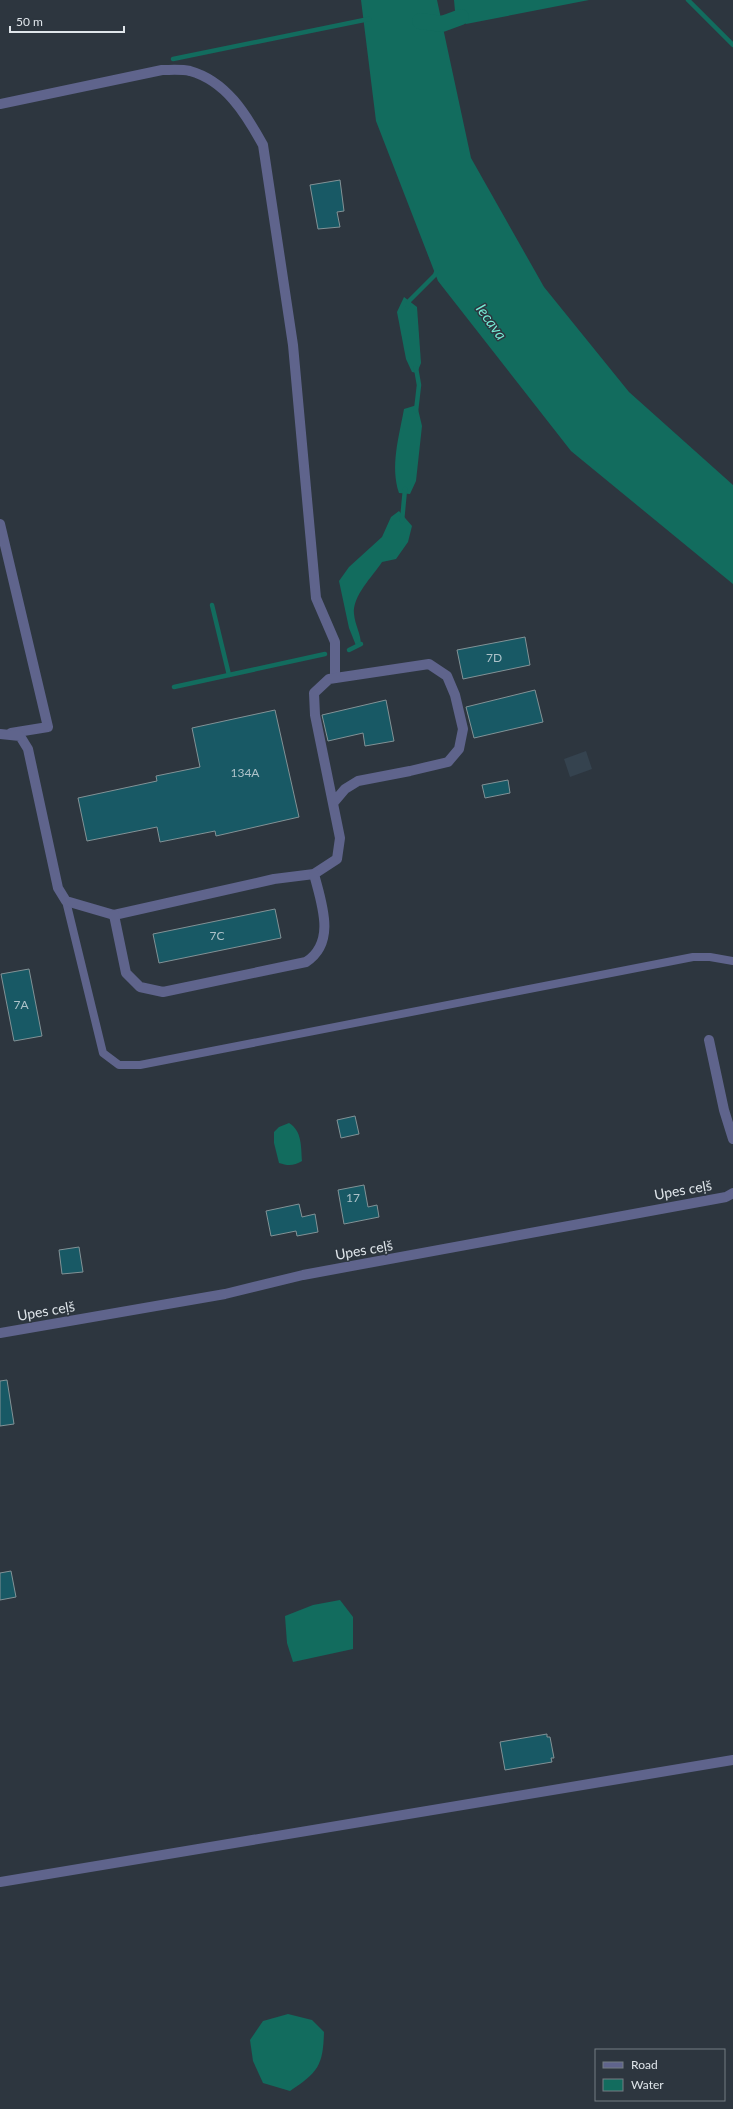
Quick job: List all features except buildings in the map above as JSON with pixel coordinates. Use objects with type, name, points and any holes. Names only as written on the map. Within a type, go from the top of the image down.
[{"type":"street","points":[[0,104],[162,70],[188,70],[209,78],[229,95],[248,117],[263,145],[293,345],[316,598],[336,642],[335,678]]},
{"type":"street","points":[[0,524],[48,726],[2,734]]},
{"type":"street","points":[[2,734],[20,736],[28,749],[58,888],[66,901],[114,915],[274,879],[314,874],[337,859],[340,838],[334,802],[315,715],[314,693],[329,679],[429,664],[447,676],[455,695],[463,729],[459,749],[448,762],[410,772],[358,781],[345,789],[334,802]]},
{"type":"street","points":[[114,915],[126,974],[140,987],[163,992],[306,962],[315,956],[322,941],[325,924],[314,874]]},
{"type":"street","points":[[709,1040],[724,1110],[733,1138]]},
{"type":"street","name":"Upes ceļš","points":[[0,1333],[225,1294],[303,1275],[726,1197],[733,1193]]},
{"type":"street","points":[[0,1882],[733,1760]]},
{"type":"lane","points":[[66,901],[103,1053],[119,1065],[140,1065],[693,957],[710,957],[733,961]]},
{"type":"shaded area","points":[[586,751],[592,769],[570,777],[564,759]]},
{"type":"water","name":"Iecava","points":[[361,0],[437,0],[471,158],[544,287],[629,392],[733,485],[733,584],[571,451],[438,281],[376,121]]},
{"type":"water","points":[[454,0],[589,0],[466,24],[455,11]]},
{"type":"water","points":[[404,297],[417,307],[421,363],[417,373],[412,372],[406,359],[397,312]]},
{"type":"water","points":[[417,405],[422,426],[416,481],[410,494],[399,493],[396,483],[395,462],[404,409]]},
{"type":"water","points":[[399,511],[412,526],[408,542],[396,559],[382,562],[364,586],[356,600],[354,614],[361,645],[357,648],[349,628],[339,581],[349,567],[382,537],[391,517]]},
{"type":"water","points":[[289,1123],[299,1135],[302,1161],[296,1164],[285,1165],[279,1163],[274,1143],[274,1132],[279,1127]]},
{"type":"water","points":[[340,1600],[353,1617],[353,1649],[293,1662],[287,1643],[285,1616],[313,1605]]},
{"type":"water","points":[[288,2014],[312,2020],[324,2032],[322,2053],[317,2067],[307,2079],[290,2091],[263,2083],[253,2061],[250,2040],[263,2021]]},
{"type":"waterway","points":[[688,0],[733,45]]},
{"type":"waterway","points":[[420,21],[442,24],[461,17]]},
{"type":"waterway","points":[[173,59],[369,19]]},
{"type":"waterway","points":[[408,306],[409,301],[435,275],[437,270]]},
{"type":"waterway","points":[[416,368],[419,385],[416,411]]},
{"type":"waterway","points":[[402,521],[405,489]]},
{"type":"waterway","points":[[212,605],[229,675]]},
{"type":"waterway","points":[[349,650],[361,644]]},
{"type":"waterway","points":[[174,687],[325,654]]}]
